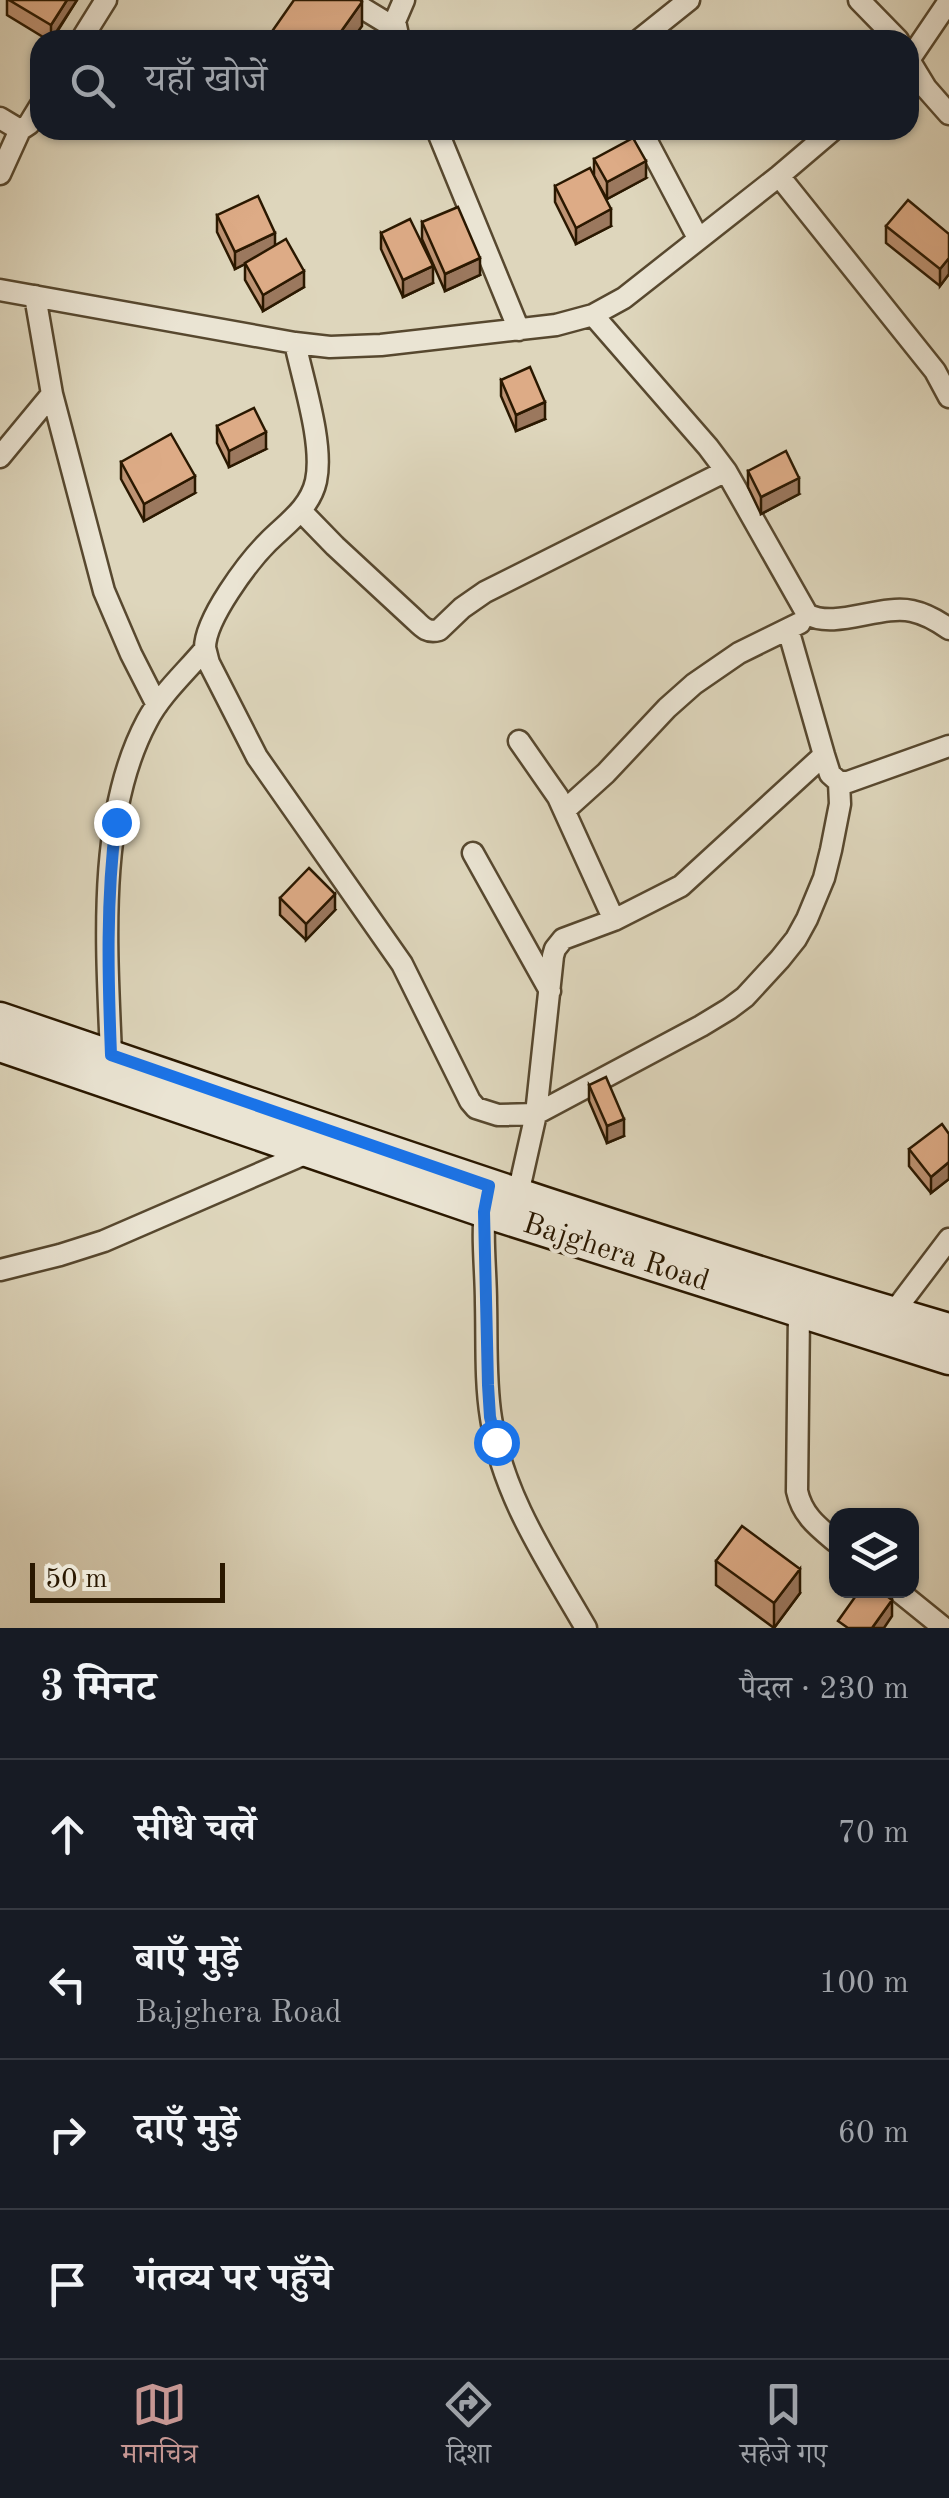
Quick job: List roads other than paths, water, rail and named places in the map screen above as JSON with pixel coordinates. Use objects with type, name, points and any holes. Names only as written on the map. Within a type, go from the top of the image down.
[{"type":"main road","name":"Bajghera Road","points":[[0,1018],[111,1055],[798,1313],[949,1360]]},
{"type":"main road","name":"Bajghera Road","points":[[0,1046],[306,1153],[501,1203],[949,1329]]},
{"type":"street","points":[[87,30],[106,0]]},
{"type":"street","points":[[350,0],[392,30]]},
{"type":"street","points":[[398,30],[398,12],[404,0]]},
{"type":"street","points":[[652,30],[689,0]]},
{"type":"street","points":[[859,0],[888,30]]},
{"type":"street","points":[[919,45],[949,1]]},
{"type":"street","points":[[919,76],[949,114]]},
{"type":"street","points":[[0,118],[20,130]]},
{"type":"street","points":[[0,174],[20,130],[30,122]]},
{"type":"street","points":[[441,140],[519,330]]},
{"type":"street","points":[[646,140],[698,238]]},
{"type":"street","points":[[0,290],[330,347],[381,346],[556,325],[593,315],[624,298],[820,140]]},
{"type":"street","points":[[779,176],[935,371],[949,397]]},
{"type":"street","points":[[35,296],[52,394],[104,591],[157,705]]},
{"type":"street","points":[[593,315],[726,471],[811,618],[914,611],[949,629]]},
{"type":"street","points":[[111,1055],[110,861],[123,779],[141,732],[157,705],[205,649],[214,619],[228,593],[257,553],[301,511],[312,494],[318,462],[316,440],[295,343]]},
{"type":"street","points":[[0,457],[52,394]]},
{"type":"street","points":[[301,511],[416,622],[434,632],[485,592],[726,471]]},
{"type":"street","points":[[565,810],[694,684],[739,653],[811,618]]},
{"type":"street","points":[[205,649],[215,678],[257,757],[402,964],[470,1101],[476,1108],[498,1115],[536,1114],[729,1009],[780,959],[807,919],[824,878],[840,804],[838,782],[830,774],[788,628]]},
{"type":"street","points":[[519,741],[565,810],[614,920]]},
{"type":"street","points":[[838,782],[848,782],[949,746]]},
{"type":"street","points":[[586,1628],[510,1486],[490,1417],[488,1385],[501,1203],[536,1114],[553,956],[560,941],[614,920],[689,880],[824,755]]},
{"type":"street","points":[[473,853],[550,993]]},
{"type":"street","points":[[0,1270],[104,1241],[306,1153]]},
{"type":"street","points":[[893,1313],[949,1239]]},
{"type":"street","points":[[798,1313],[800,1506],[829,1535]]},
{"type":"street","points":[[907,1598],[944,1628]]}]
